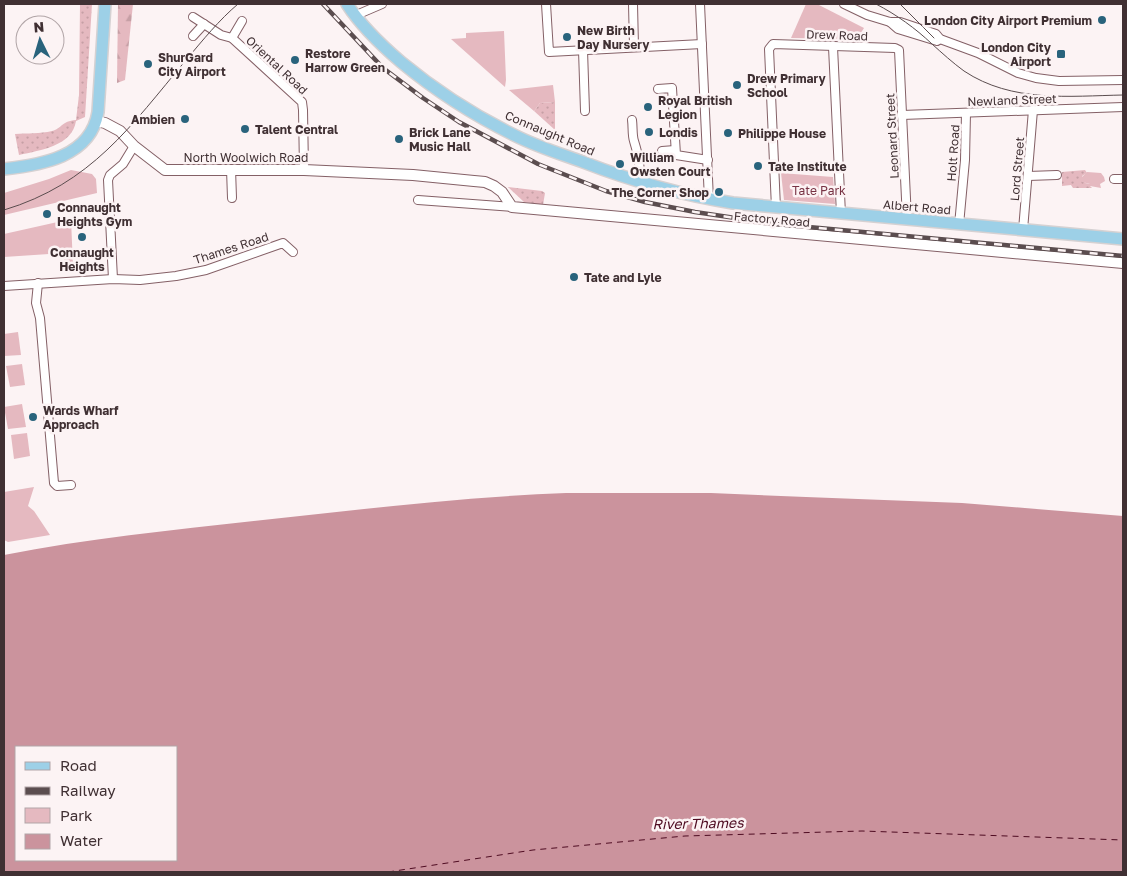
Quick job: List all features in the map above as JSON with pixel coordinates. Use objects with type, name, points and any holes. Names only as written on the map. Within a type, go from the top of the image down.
[{"type":"main road","points":[[4,169],[34,164],[66,155],[81,144],[93,129],[96,120],[105,4]]},
{"type":"main road","name":"Connaught Road","points":[[339,4],[354,16],[387,50],[422,79],[444,95],[516,136],[542,148],[610,173],[710,200]]},
{"type":"main road","name":"Connaught Road","points":[[347,4],[354,16]]},
{"type":"main road","name":"Albert Road","points":[[710,200],[776,208],[1123,240]]},
{"type":"street","points":[[354,16],[382,4]]},
{"type":"street","points":[[546,4],[549,52],[702,44]]},
{"type":"street","points":[[633,4],[634,48]]},
{"type":"street","points":[[700,4],[710,200]]},
{"type":"street","points":[[844,4],[867,15],[890,22],[900,22],[936,34],[940,39],[978,53],[1018,73],[1036,78],[1059,81],[1123,80]]},
{"type":"street","name":"Oriental Road","points":[[193,17],[221,35],[232,38],[302,102],[304,170]]},
{"type":"street","name":"Oriental Road","points":[[232,38],[242,21]]},
{"type":"street","points":[[193,36],[204,24]]},
{"type":"street","name":"Drew Road","points":[[776,208],[769,49],[773,44],[895,48],[899,50]]},
{"type":"street","points":[[833,46],[841,214]]},
{"type":"street","points":[[583,50],[585,111]]},
{"type":"street","name":"Leonard Street","points":[[899,50],[906,220]]},
{"type":"street","points":[[658,89],[672,88],[676,155],[708,160]]},
{"type":"street","name":"Newland Street","points":[[902,115],[1123,107]]},
{"type":"street","name":"Lord Street","points":[[1023,230],[1034,110]]},
{"type":"street","name":"Holt Road","points":[[959,225],[965,160],[966,113]]},
{"type":"street","name":"North Woolwich Road","points":[[96,120],[120,131],[134,146],[165,170],[304,170],[413,175],[485,182],[502,192],[512,207]]},
{"type":"street","points":[[632,120],[633,140],[638,150],[640,177],[638,182]]},
{"type":"street","points":[[113,279],[108,180],[110,175],[123,164],[134,146]]},
{"type":"street","points":[[662,151],[675,150]]},
{"type":"street","points":[[231,169],[232,198]]},
{"type":"street","points":[[1028,176],[1057,175]]},
{"type":"street","points":[[1114,179],[1123,179]]},
{"type":"street","name":"Factory Road","points":[[418,200],[512,207],[1123,264]]},
{"type":"street","name":"Thames Road","points":[[4,286],[113,279],[140,280],[176,276],[206,270],[283,243],[293,252]]},
{"type":"street","points":[[38,283],[36,303],[40,318],[54,483],[57,486],[71,485]]},
{"type":"green space","points":[[80,4],[92,4],[85,117],[76,121],[68,136],[54,146],[19,155],[15,134],[52,131],[67,122],[76,120],[79,95]]},
{"type":"green space","points":[[118,4],[133,4],[125,80],[117,83]]},
{"type":"green space","points":[[806,4],[817,4],[864,28],[857,39],[791,38]]},
{"type":"green space","points":[[504,31],[505,87],[451,39],[466,38],[466,33]]},
{"type":"green space","points":[[553,85],[555,102],[540,103],[534,111],[509,90]]},
{"type":"green space","points":[[555,102],[555,130],[534,111],[540,103]]},
{"type":"green space","points":[[71,170],[92,174],[96,179],[97,193],[4,215],[4,193]]},
{"type":"green space","points":[[1085,170],[1087,173],[1082,176],[1085,183],[1090,184],[1092,188],[1073,188],[1071,185],[1062,186],[1062,172]]},
{"type":"green space","points":[[1087,172],[1101,173],[1105,181],[1100,184],[1101,188],[1082,182],[1081,178]]},
{"type":"green space","name":"Tate Park","points":[[781,173],[833,177],[835,204],[784,200]]},
{"type":"green space","points":[[508,187],[542,191],[545,193],[543,205],[524,202]]},
{"type":"green space","points":[[71,219],[73,266],[65,267],[64,253],[4,257],[4,234]]},
{"type":"green space","points":[[18,332],[21,355],[4,356],[4,334]]},
{"type":"green space","points":[[22,364],[25,385],[10,387],[6,366]]},
{"type":"green space","points":[[22,404],[26,427],[8,429],[4,407]]},
{"type":"green space","points":[[27,433],[30,456],[14,459],[11,435]]},
{"type":"green space","points":[[34,487],[28,506],[34,511],[50,535],[8,542],[4,540],[4,492]]},
{"type":"water","name":"River Thames","points":[[566,493],[711,493],[962,503],[1123,516],[1123,872],[4,872],[4,555],[100,539],[165,531],[490,497]]},
{"type":"ferry route","points":[[388,872],[533,850],[685,836],[862,831],[1123,840]]},
{"type":"tram line","points":[[4,210],[35,199],[61,185],[85,169],[107,150],[147,108],[211,30],[238,4]]},
{"type":"tram line","points":[[876,4],[912,27],[964,71],[982,81],[1021,93],[1041,95],[1123,95]]},
{"type":"tram line","points":[[900,4],[934,38]]},
{"type":"railway","points":[[323,4],[383,68],[459,122],[538,164],[606,191],[645,202],[695,212],[776,224],[1123,256]]},
{"type":"place","name":"London City Airport Premium","points":[[1102,20]]},
{"type":"place","name":"New Birth Day Nursery","points":[[567,37]]},
{"type":"place","name":"London City Airport","points":[[1061,54]]},
{"type":"place","name":"Restore Harrow Green","points":[[295,60]]},
{"type":"place","name":"ShurGard City Airport","points":[[148,64]]},
{"type":"place","name":"Drew Primary School","points":[[737,85]]},
{"type":"place","name":"Royal British Legion","points":[[648,107]]},
{"type":"place","name":"Ambien","points":[[185,119]]},
{"type":"place","name":"Talent Central","points":[[245,129]]},
{"type":"place","name":"Londis","points":[[649,132]]},
{"type":"place","name":"Philippe House","points":[[728,133]]},
{"type":"place","name":"Brick Lane Music Hall","points":[[399,139]]},
{"type":"place","name":"William Owsten Court","points":[[620,164]]},
{"type":"place","name":"Tate Institute","points":[[758,166]]},
{"type":"place","name":"The Corner Shop","points":[[719,192]]},
{"type":"place","name":"Connaught Heights Gym","points":[[47,214]]},
{"type":"place","name":"Connaught Heights","points":[[82,237]]},
{"type":"place","name":"Tate and Lyle","points":[[574,277]]},
{"type":"place","name":"Wards Wharf Approach","points":[[33,417]]}]
